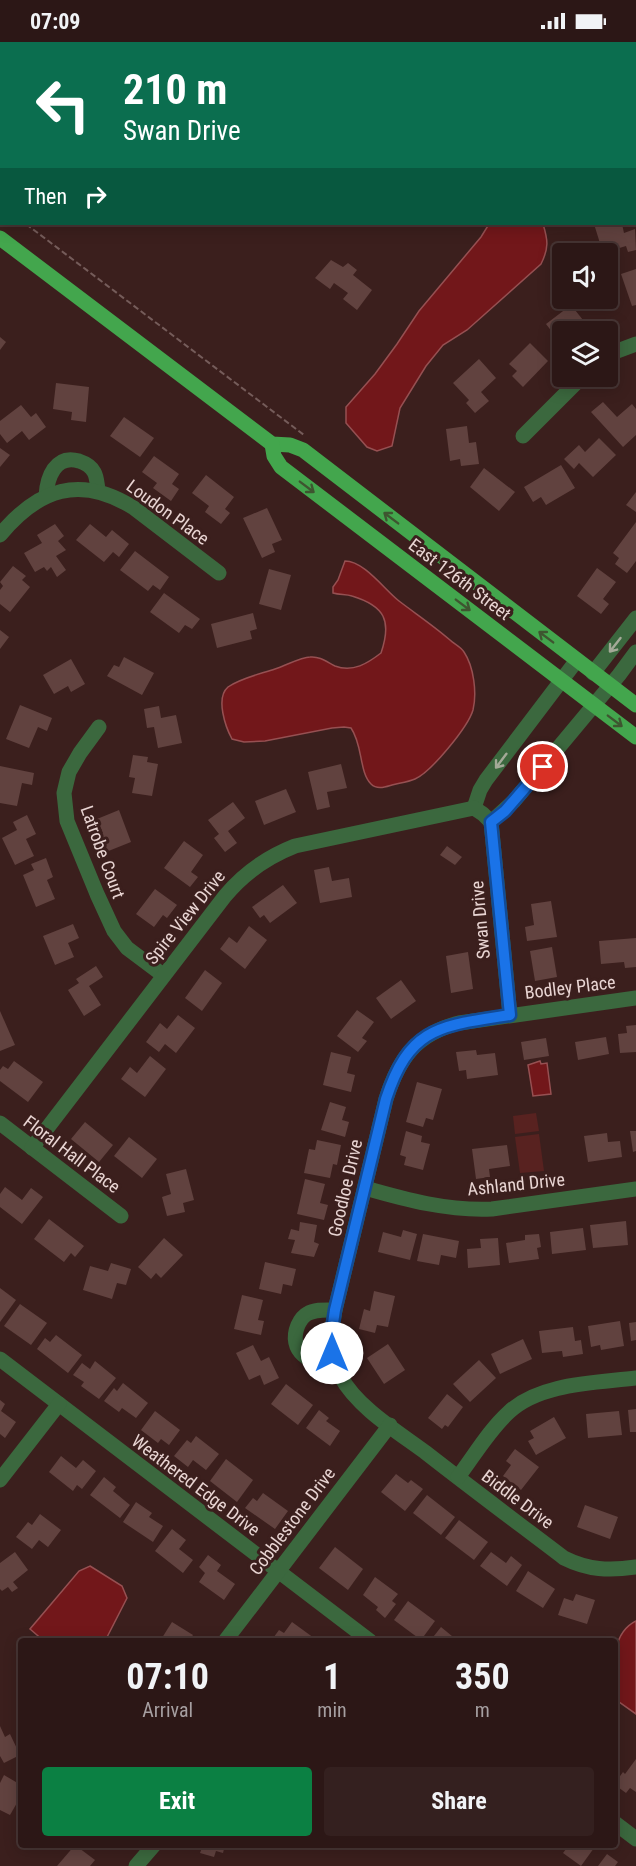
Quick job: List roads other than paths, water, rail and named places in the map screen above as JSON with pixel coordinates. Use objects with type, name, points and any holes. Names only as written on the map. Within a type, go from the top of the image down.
[{"type":"main road","name":"East 126th Street","points":[[0,238],[272,444],[286,444],[303,450],[636,705]]},
{"type":"main road","name":"East 126th Street","points":[[272,444],[274,456],[281,467],[636,737]]},
{"type":"street","points":[[618,351],[636,344]]},
{"type":"street","points":[[523,436],[572,387]]},
{"type":"street","points":[[46,496],[47,480],[54,468],[68,460],[81,462],[92,469],[98,490]]},
{"type":"street","name":"Loudon Place","points":[[0,535],[16,517],[46,496],[68,490],[98,490],[134,508],[219,573]]},
{"type":"street","points":[[594,673],[636,618]]},
{"type":"street","points":[[577,660],[480,790],[474,808],[491,822],[514,801],[636,652]]},
{"type":"street","name":"Latrobe Court","points":[[99,727],[69,772],[64,793],[67,821],[114,931],[127,948],[163,975]]},
{"type":"street","name":"Spire View Drive","points":[[32,1148],[163,975],[236,883],[254,868],[295,846],[474,808]]},
{"type":"street","name":"Swan Drive","points":[[491,822],[510,1015]]},
{"type":"street","name":"Bodley Place","points":[[510,1015],[636,999]]},
{"type":"street","name":"Goodloe Drive","points":[[390,1425],[354,1396],[342,1379],[335,1362],[332,1341],[335,1310],[389,1088],[398,1066],[413,1047],[423,1039],[445,1026],[510,1015]]},
{"type":"street","name":"Floral Hall Place","points":[[0,1123],[121,1216]]},
{"type":"street","name":"Ashland Drive","points":[[365,1188],[442,1207],[475,1210],[636,1189]]},
{"type":"street","points":[[335,1310],[319,1310],[306,1314],[299,1323],[296,1336],[300,1351],[311,1360],[319,1363],[335,1362]]},
{"type":"street","name":"Weathered Edge Drive","points":[[0,1359],[366,1638]]},
{"type":"street","points":[[458,1478],[501,1420],[522,1402],[540,1392],[554,1389],[636,1378]]},
{"type":"street","points":[[0,1480],[59,1404]]},
{"type":"street","name":"Biddle Drive","points":[[390,1425],[564,1558],[597,1569],[636,1568]]},
{"type":"street","name":"Cobblestone Drive","points":[[227,1638],[390,1425]]},
{"type":"street","points":[[618,1825],[636,1839]]},
{"type":"street","points":[[136,1866],[151,1848]]}]
